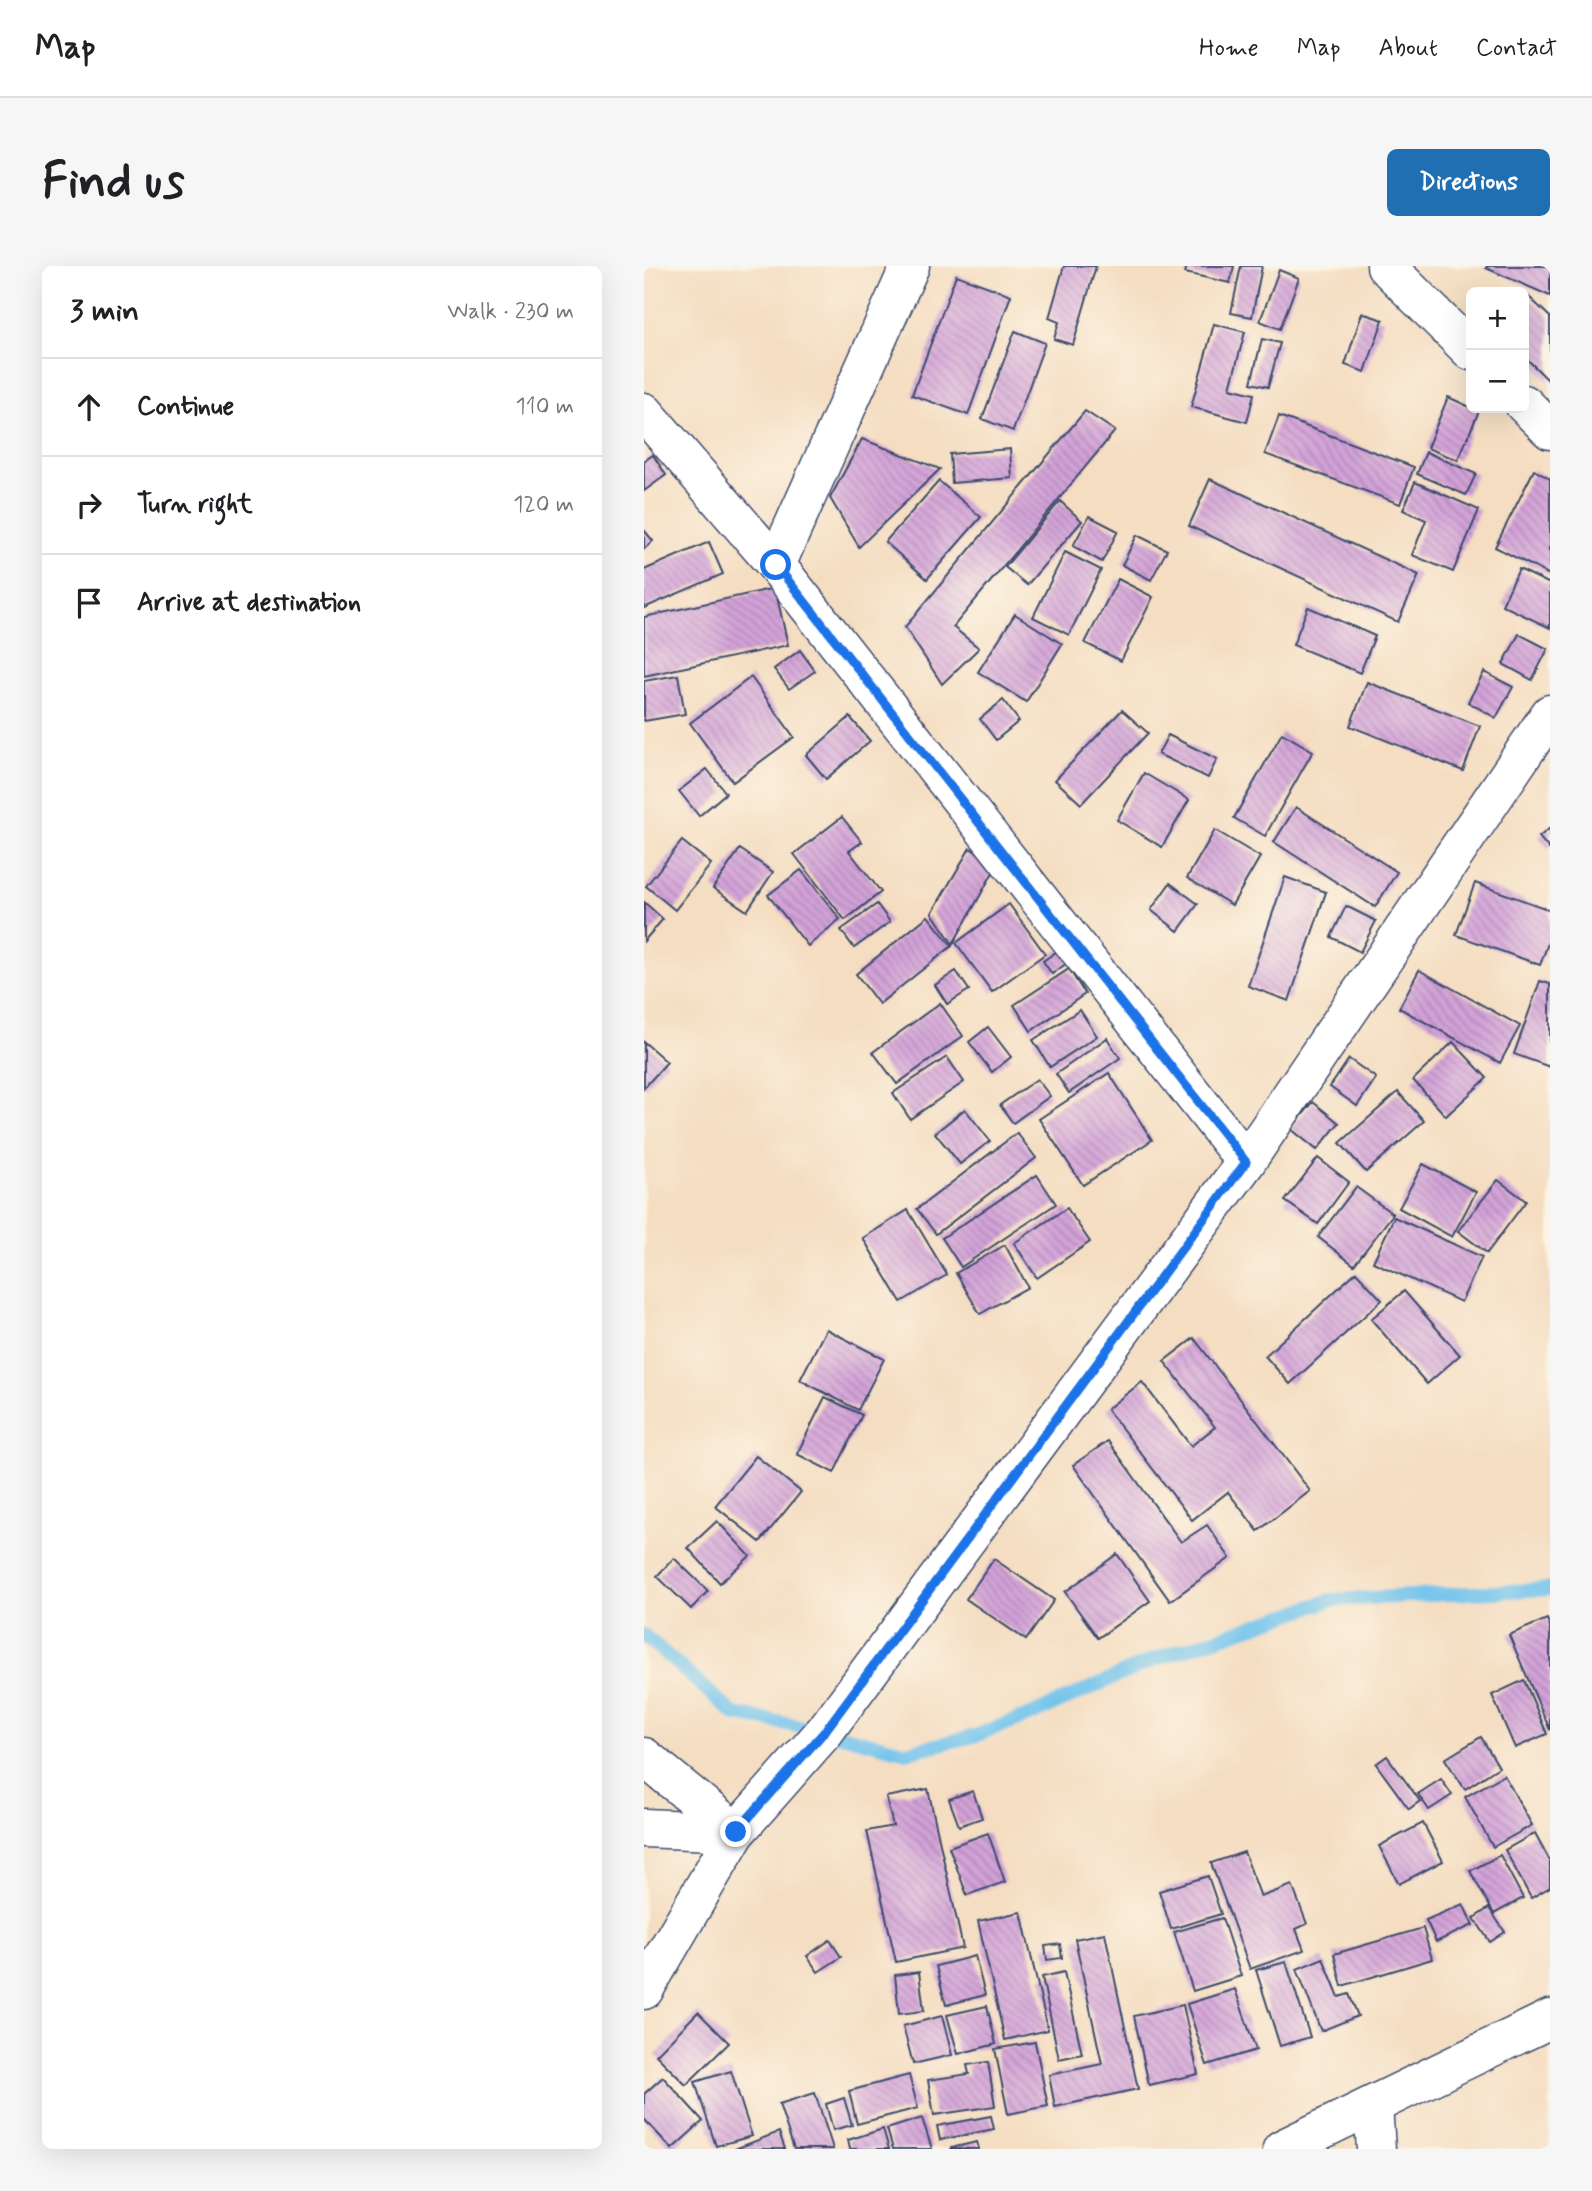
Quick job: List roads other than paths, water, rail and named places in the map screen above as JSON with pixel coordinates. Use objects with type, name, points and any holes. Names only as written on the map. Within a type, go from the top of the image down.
[{"type":"main road","points":[[776,565],[910,266]]},
{"type":"main road","points":[[1386,266],[1470,350]]},
{"type":"main road","points":[[1529,409],[1550,430]]},
{"type":"main road","points":[[644,412],[776,565],[1246,1162]]},
{"type":"main road","points":[[644,1990],[736,1832],[825,1731],[1246,1162],[1550,714]]},
{"type":"main road","points":[[644,1757],[736,1832]]},
{"type":"main road","points":[[644,1828],[736,1832]]},
{"type":"main road","points":[[1282,2149],[1550,2019]]},
{"type":"main road","points":[[1373,2106],[1376,2149]]},
{"type":"waterway","points":[[644,1635],[734,1714],[825,1731],[907,1752],[974,1736],[1033,1714],[1153,1660],[1331,1600],[1550,1589]]}]
